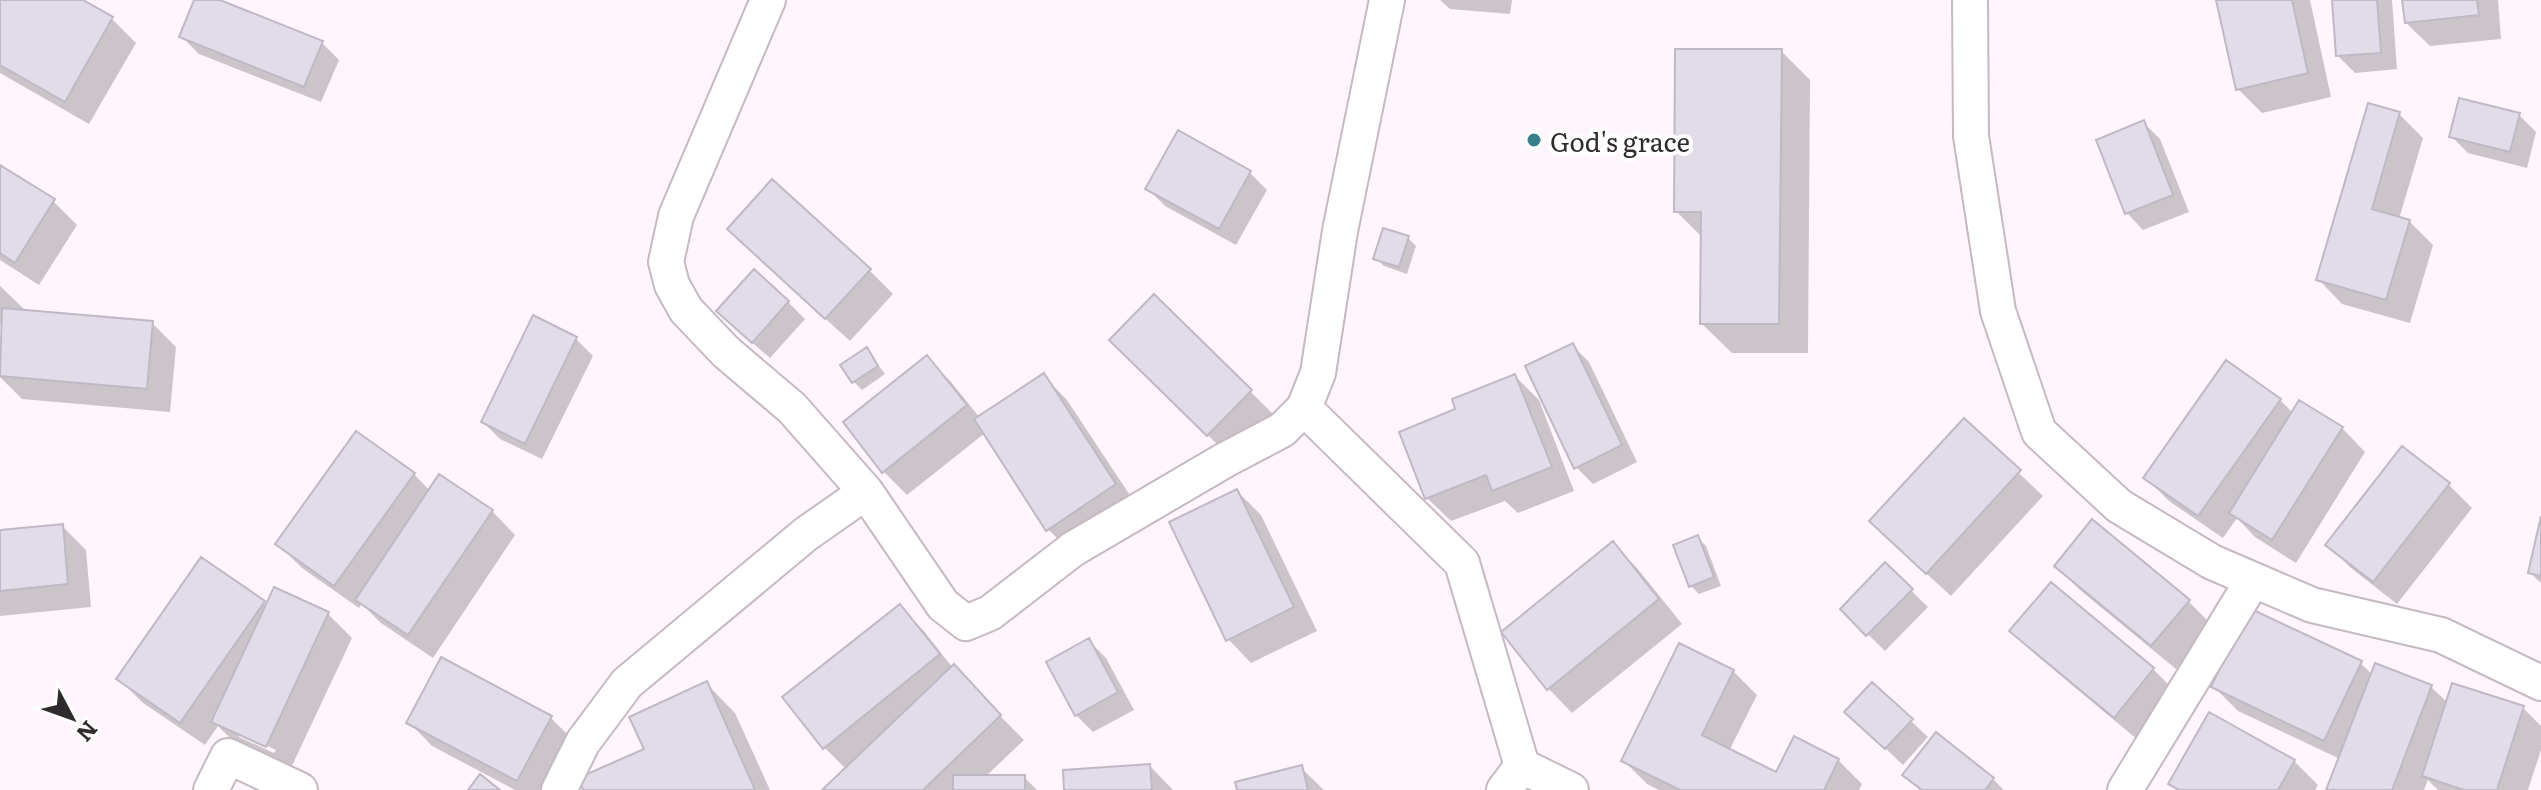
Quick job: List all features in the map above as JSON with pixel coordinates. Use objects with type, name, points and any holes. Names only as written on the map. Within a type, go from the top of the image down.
[{"type":"street","points":[[768,0],[676,216],[666,262],[672,285],[686,310],[726,352],[792,408],[866,492],[943,605],[966,623],[990,613],[1073,549],[1282,430],[1304,408],[1318,373],[1340,231],[1387,0]]},
{"type":"street","points":[[1970,0],[1971,136],[1995,296],[2039,432],[2119,506],[2212,562],[2312,605],[2441,635],[2541,683]]},
{"type":"street","points":[[1304,408],[1462,563],[1513,778],[1571,790]]},
{"type":"street","points":[[559,790],[583,742],[627,683],[806,534],[866,492]]},
{"type":"street","points":[[2125,790],[2253,580]]},
{"type":"street","points":[[211,790],[228,756],[300,790]]},
{"type":"building","points":[[0,0],[83,0],[113,17],[65,102],[0,65]]},
{"type":"building","points":[[194,0],[220,0],[323,41],[304,87],[179,37]]},
{"type":"building","points":[[2216,0],[2292,0],[2308,73],[2236,90]]},
{"type":"building","points":[[2332,0],[2377,0],[2381,53],[2336,56]]},
{"type":"building","points":[[2402,0],[2477,0],[2479,15],[2405,23]]},
{"type":"building","points":[[1675,49],[1782,49],[1779,324],[1700,324],[1701,212],[1674,212]]},
{"type":"building","points":[[2459,98],[2520,113],[2510,152],[2449,137]]},
{"type":"building","points":[[2368,103],[2400,112],[2372,209],[2410,220],[2386,300],[2316,280]]},
{"type":"building","points":[[2144,120],[2173,195],[2125,214],[2096,140]]},
{"type":"building","points":[[1178,130],[1251,171],[1219,229],[1145,189]]},
{"type":"building","points":[[0,165],[55,199],[15,263],[0,253]]},
{"type":"building","points":[[772,179],[871,269],[825,319],[727,229]]},
{"type":"building","points":[[1383,228],[1409,236],[1399,267],[1373,259]]},
{"type":"building","points":[[754,269],[789,301],[752,343],[716,311]]},
{"type":"building","points":[[1154,294],[1252,390],[1207,436],[1109,340]]},
{"type":"building","points":[[2,308],[153,321],[147,389],[0,376]]},
{"type":"building","points":[[533,315],[577,337],[525,444],[481,422]]},
{"type":"building","points":[[1573,343],[1622,445],[1574,469],[1525,366]]},
{"type":"building","points":[[867,347],[878,366],[852,383],[840,365]]},
{"type":"building","points":[[927,355],[967,405],[882,473],[843,422]]},
{"type":"building","points":[[2226,360],[2281,399],[2198,516],[2143,478]]},
{"type":"building","points":[[1044,373],[1116,484],[1046,531],[974,419]]},
{"type":"building","points":[[1515,374],[1552,467],[1492,491],[1486,475],[1425,499],[1399,432],[1455,409],[1452,399]]},
{"type":"building","points":[[2299,400],[2343,427],[2272,540],[2229,513]]},
{"type":"building","points":[[1964,418],[2021,470],[1926,574],[1869,521]]},
{"type":"building","points":[[356,431],[415,473],[334,586],[275,544]]},
{"type":"building","points":[[2402,446],[2450,483],[2373,582],[2325,545]]},
{"type":"building","points":[[439,474],[493,510],[408,635],[355,600]]},
{"type":"building","points":[[1237,489],[1294,607],[1226,641],[1169,522]]},
{"type":"building","points":[[2541,516],[2541,576],[2528,573]]},
{"type":"building","points":[[2092,519],[2190,600],[2151,646],[2054,566]]},
{"type":"building","points":[[63,524],[68,584],[0,591],[0,530]]},
{"type":"building","points":[[1698,535],[1714,577],[1689,587],[1673,545]]},
{"type":"building","points":[[1613,541],[1659,599],[1547,690],[1501,632]]},
{"type":"building","points":[[201,557],[265,601],[180,723],[116,679]]},
{"type":"building","points":[[1885,562],[1913,589],[1866,636],[1840,609]]},
{"type":"building","points":[[2051,582],[2154,668],[2114,718],[2009,631]]},
{"type":"building","points":[[274,587],[329,612],[266,747],[211,722]]},
{"type":"building","points":[[900,604],[940,654],[823,749],[782,697]]},
{"type":"building","points":[[2249,608],[2362,661],[2324,741],[2211,687]]},
{"type":"building","points":[[1089,638],[1118,692],[1075,716],[1046,662]]},
{"type":"building","points":[[1679,643],[1734,670],[1702,735],[1776,772],[1794,736],[1839,759],[1824,790],[1680,790],[1621,761]]},
{"type":"building","points":[[441,657],[552,716],[517,781],[406,723]]},
{"type":"building","points":[[2375,663],[2432,685],[2392,790],[2326,790]]},
{"type":"building","points":[[954,664],[1001,715],[923,790],[822,790]]},
{"type":"building","points":[[707,681],[755,790],[583,790],[578,778],[644,749],[629,717]]},
{"type":"building","points":[[1872,682],[1913,719],[1885,749],[1844,712]]},
{"type":"building","points":[[2452,683],[2524,706],[2497,790],[2464,790],[2422,776]]},
{"type":"building","points":[[2209,712],[2295,760],[2278,790],[2179,790],[2168,784]]},
{"type":"building","points":[[1936,732],[1994,778],[1985,790],[1922,790],[1902,775]]},
{"type":"building","points":[[1150,764],[1152,790],[1064,790],[1063,770]]},
{"type":"building","points":[[1302,765],[1308,790],[1237,790],[1235,782]]},
{"type":"building","points":[[480,774],[500,790],[468,790]]},
{"type":"building","points":[[953,775],[1025,775],[1025,790],[953,790]]},
{"type":"place","name":"God's grace","points":[[1534,140]]}]
